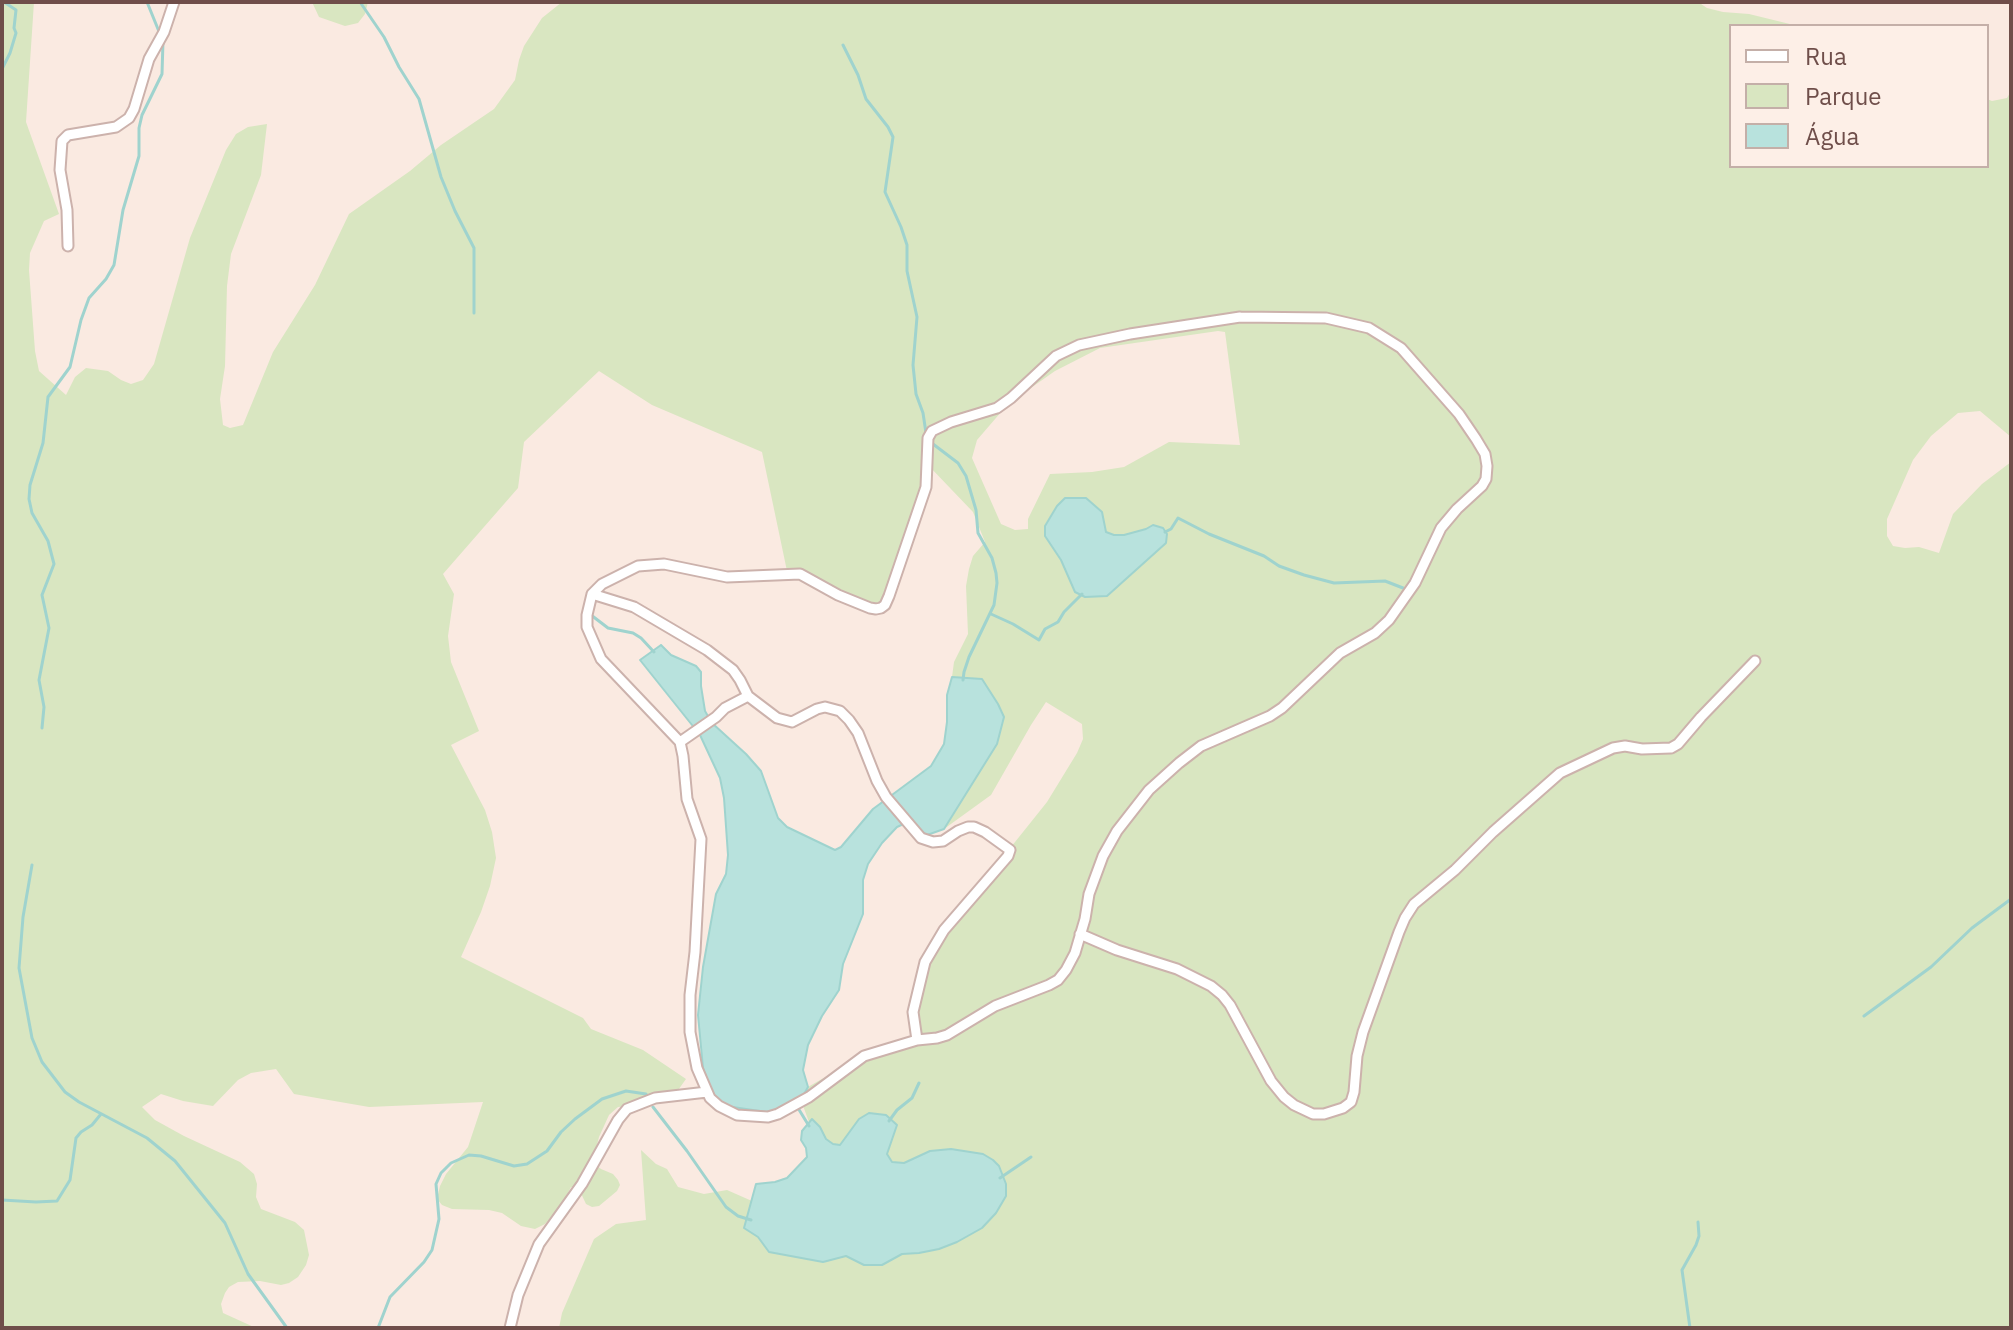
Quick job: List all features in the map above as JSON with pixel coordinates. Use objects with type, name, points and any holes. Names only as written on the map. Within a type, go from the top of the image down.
[{"type":"street","points":[[68,246],[67,210],[60,170],[62,141],[68,135],[116,127],[129,118],[149,59],[164,32],[174,2]]},
{"type":"street","points":[[1240,317],[1326,318],[1369,328],[1401,348],[1459,414],[1485,454],[1487,466],[1482,486],[1441,528],[1415,583],[1389,620],[1375,633],[1340,653],[1282,708],[1201,746],[1149,790],[1117,831],[1103,856],[1089,894],[1075,953],[1058,980],[995,1006],[947,1035],[917,1040],[864,1056],[809,1097],[768,1117],[737,1115],[719,1106],[710,1098],[697,1068],[690,1032],[690,995],[701,839],[687,799],[680,742],[601,659],[587,627],[592,594],[602,584],[638,566],[664,564],[727,577],[795,573],[809,577],[838,595],[870,608],[881,608],[889,596],[927,482],[929,434],[936,428],[997,408],[1056,356],[1079,345],[1240,317]]},
{"type":"street","points":[[592,594],[634,607],[707,650],[733,670],[748,696],[777,718],[792,722],[825,707],[840,711],[858,733],[886,797],[921,838],[943,841],[958,831],[974,827],[1010,850],[944,930],[925,962],[913,1012],[917,1040]]},
{"type":"street","points":[[1080,934],[1117,950],[1177,969],[1211,986],[1230,1005],[1271,1081],[1284,1097],[1313,1114],[1343,1108],[1351,1102],[1354,1092],[1363,1032],[1399,932],[1414,904],[1560,773],[1613,748],[1671,748],[1678,744],[1755,661]]},
{"type":"street","points":[[680,742],[725,708],[748,696]]},
{"type":"street","points":[[510,1328],[518,1295],[539,1244],[582,1184],[627,1109],[655,1098],[707,1092]]},
{"type":"green space","points":[[2,2],[34,2],[26,122],[59,214],[44,221],[30,253],[35,351],[39,371],[66,395],[75,377],[86,368],[108,371],[131,384],[143,380],[154,364],[190,238],[226,150],[236,134],[248,127],[267,124],[261,175],[231,254],[227,286],[225,366],[220,399],[223,425],[230,428],[243,425],[273,352],[315,285],[349,214],[494,109],[515,80],[524,46],[542,18],[562,2],[1698,2],[1723,12],[1749,14],[1790,24],[1729,24],[1729,168],[1989,168],[1989,100],[2007,98],[2011,91],[2011,437],[1980,411],[1958,413],[1931,436],[1913,460],[1887,519],[1887,536],[1893,546],[1919,547],[1939,553],[1953,514],[1982,484],[2011,462],[2011,1328],[559,1328],[562,1313],[594,1239],[616,1224],[646,1220],[641,1150],[656,1164],[667,1169],[678,1187],[704,1194],[727,1190],[761,1205],[823,1161],[801,1100],[808,1087],[853,1061],[911,1039],[911,1005],[930,954],[959,912],[1047,802],[1083,739],[1082,724],[1046,702],[991,795],[944,829],[959,805],[982,680],[952,677],[954,662],[968,634],[966,586],[969,569],[973,556],[985,542],[973,512],[928,465],[908,538],[882,602],[873,612],[787,571],[762,452],[652,405],[599,371],[524,442],[518,488],[443,574],[454,594],[448,636],[451,662],[479,731],[451,745],[485,810],[496,858],[481,912],[461,957],[583,1018],[591,1029],[643,1050],[686,1079],[671,1100],[668,1097],[636,1112],[629,1106],[618,1107],[609,1115],[594,1157],[596,1165],[618,1180],[620,1185],[617,1191],[599,1206],[592,1207],[586,1204],[578,1187],[571,1187],[563,1203],[545,1224],[535,1229],[521,1226],[502,1213],[452,1209],[437,1199],[446,1174],[468,1147],[483,1102],[369,1107],[294,1094],[276,1069],[251,1073],[238,1080],[213,1106],[161,1094],[142,1107],[155,1120],[240,1162],[254,1174],[256,1197],[261,1209],[295,1222],[304,1230],[309,1255],[298,1277],[281,1285],[260,1281],[238,1282],[225,1293],[221,1304],[223,1313],[256,1328],[2,1328]],"holes":[[[1225,332],[1240,445],[1169,442],[1124,467],[1050,474],[1028,519],[1028,529],[1015,530],[1001,524],[972,458],[977,440],[1008,404],[1055,371],[1100,348]],[[1065,498],[1102,512],[1106,532],[1124,535],[1146,529],[1167,534],[1166,543],[1085,597],[1075,591],[1061,560],[1045,536],[1045,525]]]},
{"type":"green space","points":[[312,2],[368,2],[365,14],[358,23],[345,26],[319,17]]},
{"type":"water","points":[[1065,498],[1086,498],[1102,512],[1106,532],[1124,535],[1153,525],[1163,528],[1167,534],[1166,543],[1107,596],[1085,597],[1075,592],[1061,560],[1045,536],[1045,526]]},
{"type":"water","points":[[661,645],[671,655],[696,666],[701,672],[705,711],[712,723],[761,771],[778,818],[787,827],[835,850],[873,809],[931,766],[944,744],[947,695],[952,677],[982,679],[1004,717],[997,744],[944,829],[927,835],[908,822],[897,827],[868,864],[863,880],[863,914],[843,964],[839,990],[808,1045],[803,1070],[808,1087],[803,1096],[773,1113],[726,1106],[713,1095],[703,1068],[698,1015],[716,894],[726,874],[728,855],[724,798],[720,778],[700,735],[640,660]]},
{"type":"water","points":[[869,1113],[886,1115],[897,1125],[887,1154],[892,1162],[904,1163],[930,1151],[951,1149],[983,1154],[993,1160],[999,1166],[1006,1184],[1006,1196],[996,1213],[982,1228],[957,1242],[939,1249],[902,1254],[882,1265],[864,1265],[846,1256],[823,1262],[769,1252],[758,1237],[744,1228],[756,1184],[787,1178],[807,1157],[801,1140],[802,1131],[812,1119],[826,1139],[840,1145],[859,1119]]},
{"type":"waterway","points":[[2,69],[16,33],[16,10],[4,2]]},
{"type":"waterway","points":[[147,2],[160,34]]},
{"type":"waterway","points":[[360,2],[419,99],[441,177],[474,248],[474,313]]},
{"type":"waterway","points":[[42,728],[44,707],[39,680],[49,628],[42,595],[54,564],[48,541],[32,513],[30,485],[43,443],[48,397],[70,367],[89,298],[114,265],[123,210],[139,156],[142,115],[162,74],[163,41]]},
{"type":"waterway","points":[[843,45],[866,99],[893,137],[885,192],[907,245],[907,271],[917,317],[913,365],[916,394],[926,433]]},
{"type":"waterway","points":[[933,444],[958,463],[966,476],[976,510],[978,533],[992,558],[996,573],[994,605],[969,657],[963,680]]},
{"type":"waterway","points":[[1165,532],[1178,518],[1304,575],[1334,583],[1385,581],[1403,588]]},
{"type":"waterway","points":[[991,614],[1039,640],[1045,629],[1058,622],[1082,594]]},
{"type":"waterway","points":[[591,615],[608,628],[633,633],[654,652]]},
{"type":"waterway","points":[[32,865],[23,917],[19,968],[32,1038],[42,1062],[65,1092],[147,1138],[175,1161],[225,1223],[248,1274],[287,1328]]},
{"type":"waterway","points":[[1864,1016],[1931,967],[1972,928],[2011,899]]},
{"type":"waterway","points":[[889,1121],[912,1098],[919,1083]]},
{"type":"waterway","points":[[378,1328],[390,1297],[432,1250],[439,1219],[436,1184],[451,1163],[469,1155],[514,1166],[527,1164],[547,1151],[561,1132],[602,1099],[626,1091],[646,1094]]},
{"type":"waterway","points":[[653,1107],[726,1207],[738,1216],[751,1220]]},
{"type":"waterway","points":[[798,1108],[809,1126]]},
{"type":"waterway","points":[[2,1200],[57,1201],[70,1180],[76,1138],[101,1114]]},
{"type":"waterway","points":[[1000,1178],[1031,1157]]},
{"type":"waterway","points":[[1690,1328],[1682,1270],[1696,1245],[1698,1222]]}]
